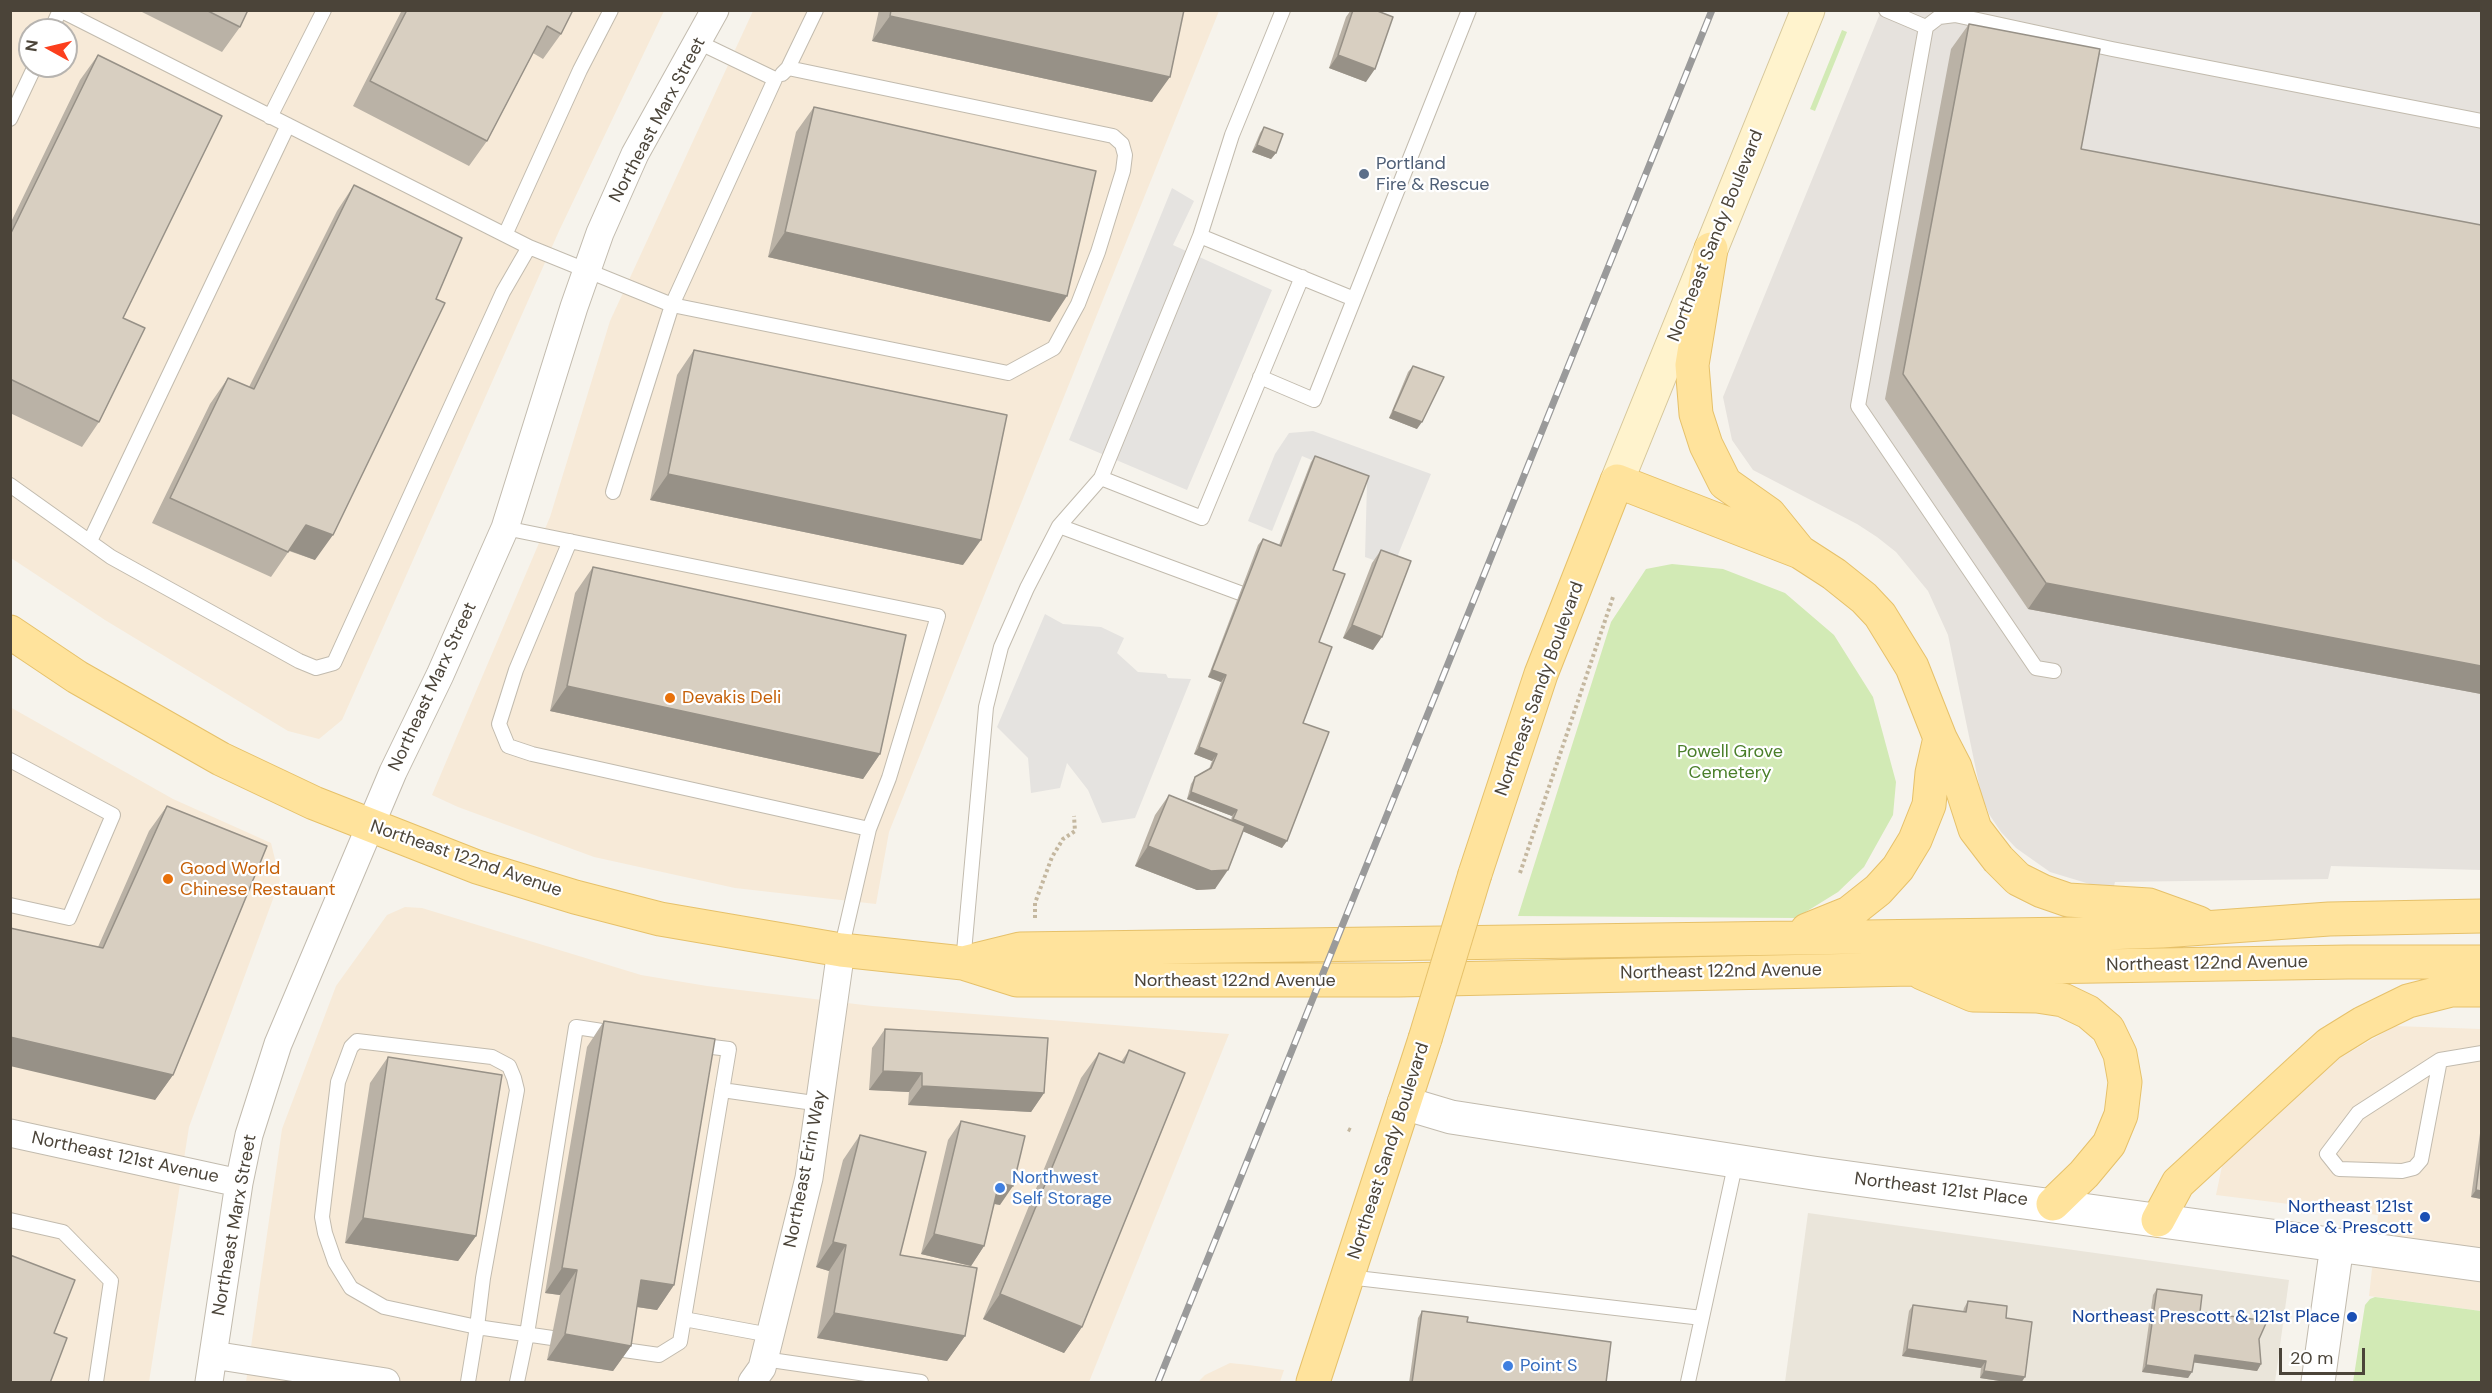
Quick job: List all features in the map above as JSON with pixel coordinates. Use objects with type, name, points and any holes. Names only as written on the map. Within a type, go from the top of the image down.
[{"type":"main road","name":"Northeast Sandy Boulevard","points":[[1314,1383],[1425,1039],[1475,874],[1541,674],[1808,10]]},
{"type":"main road","points":[[1711,249],[1692,365],[1696,414],[1706,445],[1725,483],[1769,514],[1800,552]]},
{"type":"main road","points":[[1617,481],[1800,552],[1834,574],[1864,598],[1880,615],[1912,667],[1940,738],[1955,767],[1975,830],[1998,859],[2018,879],[2067,900],[2150,904],[2209,926]]},
{"type":"main road","name":"Northeast 122nd Avenue","points":[[10,632],[77,677],[221,759],[314,803],[477,867],[612,907],[704,927],[841,950],[963,963],[1017,980],[1399,980],[1912,969],[2481,962]]},
{"type":"main road","points":[[1791,937],[1849,913],[1878,890],[1898,868],[1915,840],[1929,805],[1932,773],[1940,738]]},
{"type":"main road","name":"Northeast 122nd Avenue","points":[[963,963],[1020,949],[2075,933],[2329,919],[2481,916]]},
{"type":"main road","points":[[1912,969],[1973,995],[2037,996],[2064,1000],[2088,1012],[2108,1029],[2120,1054],[2125,1082],[2121,1116],[2109,1144],[2084,1174],[2053,1204]]},
{"type":"main road","points":[[2158,1220],[2178,1183],[2329,1044],[2363,1023],[2408,1001],[2451,990],[2481,990]]},
{"type":"street","name":"Northeast Marx Street","points":[[209,1383],[239,1183],[249,1135],[278,1044],[393,772],[440,675],[505,528],[600,233],[635,154],[716,10]]},
{"type":"street","name":"Northeast Erin Way","points":[[762,1359],[809,1178],[841,950]]},
{"type":"street","name":"Northeast 121st Place","points":[[1404,1103],[1451,1117],[1814,1173],[2481,1264]]},
{"type":"street","name":"Northeast 121st Avenue","points":[[10,1133],[239,1183]]},
{"type":"street","points":[[2318,1383],[2337,1245]]},
{"type":"street","points":[[213,1355],[311,1377],[386,1383]]},
{"type":"lane","points":[[60,10],[529,247],[672,305],[1008,373],[1054,348],[1078,304],[1098,252],[1123,171],[1125,155],[1122,144],[1113,136],[788,69]]},
{"type":"lane","points":[[270,117],[324,10]]},
{"type":"lane","points":[[505,235],[580,70],[611,10]]},
{"type":"lane","points":[[613,492],[672,305],[775,79],[788,69],[816,10]]},
{"type":"lane","points":[[963,963],[986,707],[1001,647],[1027,588],[1059,526],[1101,478],[1200,236],[1232,135],[1283,10]]},
{"type":"lane","points":[[1260,377],[1314,400],[1468,10]]},
{"type":"lane","points":[[1886,10],[1926,27]]},
{"type":"lane","points":[[2054,671],[2036,668],[1857,406],[1926,27],[1938,17],[1955,15],[2112,50],[2481,121]]},
{"type":"lane","points":[[698,42],[775,79]]},
{"type":"lane","points":[[10,119],[29,78]]},
{"type":"lane","points":[[90,541],[288,125]]},
{"type":"lane","points":[[1200,236],[1354,298]]},
{"type":"lane","points":[[10,485],[111,557],[299,661],[316,668],[334,663],[502,292],[529,247]]},
{"type":"lane","points":[[1101,478],[1202,518],[1302,277]]},
{"type":"lane","points":[[1059,526],[1240,593]]},
{"type":"lane","points":[[505,528],[938,616],[889,778],[869,829],[841,950]]},
{"type":"lane","points":[[570,541],[516,670],[499,723],[508,746],[532,754],[869,829]]},
{"type":"lane","points":[[10,760],[113,815],[69,918],[10,904]]},
{"type":"lane","points":[[517,1383],[527,1334],[576,1027],[635,1036]]},
{"type":"lane","points":[[468,1383],[477,1327],[483,1278],[517,1090],[509,1066],[492,1057],[357,1041],[351,1047],[338,1082],[322,1217],[335,1262],[351,1288],[384,1307],[477,1327],[552,1338]]},
{"type":"lane","points":[[616,1349],[658,1354],[680,1342],[729,1049],[682,1042]]},
{"type":"lane","points":[[2440,1060],[2421,1160],[2414,1168],[2402,1171],[2339,1169],[2327,1154],[2358,1113],[2440,1060],[2481,1053]]},
{"type":"lane","points":[[722,1090],[820,1104]]},
{"type":"lane","points":[[1688,1383],[1736,1161]]},
{"type":"lane","points":[[10,1220],[63,1232],[111,1281],[96,1383]]},
{"type":"lane","points":[[1347,1277],[1702,1318]]},
{"type":"lane","points":[[684,1319],[762,1359],[921,1383]]},
{"type":"path","points":[[1521,873],[1613,597]]},
{"type":"path","points":[[1035,949],[1035,903],[1052,857],[1063,839],[1075,831],[1074,816]]},
{"type":"shaded area","points":[[10,11],[664,11],[559,231],[342,720],[319,739],[288,731],[105,620],[11,558]]},
{"type":"shaded area","points":[[753,11],[1219,11],[889,832],[876,904],[735,888],[594,857],[458,807],[432,795],[550,517],[610,321]]},
{"type":"shaded area","points":[[1881,11],[2481,11],[2481,870],[2331,866],[2328,879],[2115,882],[2114,886],[2093,885],[2050,872],[2016,848],[2001,832],[1989,814],[1981,794],[1948,635],[1928,591],[1896,552],[1877,537],[1857,524],[1753,470],[1732,440],[1723,397]]},
{"type":"shaded area","points":[[1172,188],[1194,201],[1173,245],[1272,290],[1187,490],[1069,440]]},
{"type":"shaded area","points":[[1313,431],[1431,474],[1393,567],[1365,557],[1367,483],[1302,456],[1272,531],[1248,521],[1275,454],[1289,433]]},
{"type":"shaded area","points":[[1045,614],[1063,624],[1101,627],[1124,638],[1117,653],[1138,672],[1166,674],[1168,678],[1191,679],[1135,818],[1102,823],[1088,790],[1067,763],[1060,788],[1031,793],[1028,758],[997,727]]},
{"type":"shaded area","points":[[10,707],[173,799],[271,843],[280,880],[189,1127],[149,1382],[11,1382]]},
{"type":"shaded area","points":[[405,907],[422,908],[641,975],[707,986],[872,1006],[1229,1034],[1089,1382],[246,1382],[282,1129],[336,986],[387,915]]},
{"type":"shaded area","points":[[2395,1026],[2481,1029],[2481,1311],[2369,1296],[2378,1215],[2216,1195],[2222,1166],[2333,1062]]},
{"type":"shaded area","points":[[1808,1213],[2289,1280],[2275,1382],[1785,1382]]},
{"type":"shaded area","points":[[1230,1363],[1284,1370],[1280,1382],[1198,1382],[1205,1375]]},
{"type":"green space","points":[[1842,30],[1847,32],[1815,111],[1810,109]]},
{"type":"green space","name":"Powell Grove Cemetery","points":[[1672,564],[1723,569],[1785,593],[1834,635],[1873,697],[1896,782],[1893,815],[1864,867],[1838,892],[1796,918],[1518,916],[1611,622],[1646,569]]},
{"type":"green space","points":[[2375,1297],[2481,1311],[2481,1382],[2353,1382],[2365,1305]]},
{"type":"building","points":[[206,10],[248,10],[240,27]]},
{"type":"building","points":[[407,10],[573,10],[561,34],[547,26],[487,141],[370,81]]},
{"type":"building","points":[[891,10],[1184,10],[1170,77],[890,16]]},
{"type":"building","points":[[1353,10],[1375,10],[1393,17],[1375,69],[1338,55]]},
{"type":"building","points":[[1969,24],[2100,49],[2081,149],[2481,225],[2481,666],[2046,583],[1903,374]]},
{"type":"building","points":[[98,55],[222,116],[123,318],[145,328],[99,422],[10,379],[10,235]]},
{"type":"building","points":[[814,107],[1096,171],[1067,296],[785,232]]},
{"type":"building","points":[[1264,127],[1283,134],[1276,153],[1257,145]]},
{"type":"building","points":[[354,185],[462,238],[436,299],[445,303],[333,535],[306,525],[288,552],[170,498],[228,378],[254,389]]},
{"type":"building","points":[[694,350],[1007,415],[981,540],[668,474]]},
{"type":"building","points":[[1413,366],[1444,377],[1422,422],[1393,411]]},
{"type":"building","points":[[1315,456],[1369,476],[1333,570],[1345,574],[1319,642],[1332,647],[1303,723],[1329,732],[1287,841],[1233,819],[1237,810],[1191,792],[1195,777],[1211,768],[1217,754],[1199,747],[1226,675],[1212,670],[1263,539],[1281,546]]},
{"type":"building","points":[[1381,550],[1411,561],[1382,637],[1352,625]]},
{"type":"building","points":[[593,567],[906,635],[880,754],[567,686]]},
{"type":"building","points":[[1169,795],[1245,826],[1228,870],[1211,871],[1148,846]]},
{"type":"building","points":[[167,806],[267,846],[173,1075],[10,1037],[10,928],[103,948]]},
{"type":"building","points":[[604,1021],[715,1039],[674,1285],[641,1280],[631,1346],[565,1334],[577,1270],[562,1268]]},
{"type":"building","points":[[885,1029],[1048,1038],[1044,1093],[922,1086],[922,1073],[883,1071]]},
{"type":"building","points":[[1129,1050],[1185,1073],[1082,1327],[1000,1294],[1099,1053],[1124,1063]]},
{"type":"building","points":[[388,1057],[502,1075],[476,1236],[363,1218]]},
{"type":"building","points":[[961,1121],[1025,1136],[1013,1186],[999,1183],[984,1246],[934,1234]]},
{"type":"building","points":[[860,1135],[926,1152],[900,1255],[977,1268],[965,1336],[834,1313],[846,1245],[833,1242]]},
{"type":"building","points":[[2481,1150],[2481,1191],[2476,1190]]},
{"type":"building","points":[[10,1255],[75,1280],[54,1333],[67,1338],[50,1383],[10,1383]]},
{"type":"building","points":[[2157,1289],[2202,1295],[2200,1312],[2267,1321],[2259,1339],[2261,1364],[2195,1355],[2192,1372],[2146,1365]]},
{"type":"building","points":[[1968,1301],[2007,1306],[2006,1318],[2032,1322],[2025,1377],[1984,1371],[1986,1361],[1907,1349],[1913,1305],[1966,1312]]},
{"type":"building","name":"Point S","points":[[1422,1311],[1468,1317],[1467,1322],[1611,1342],[1606,1383],[1412,1383]]},
{"type":"railway","points":[[1158,1382],[1712,10]]},
{"type":"place","name":"Portland Fire & Rescue","points":[[1364,174]]},
{"type":"place","name":"Devakis Deli","points":[[670,698]]},
{"type":"place","name":"Good World Chinese Restauant","points":[[168,879]]},
{"type":"place","name":"Northwest Self Storage","points":[[1000,1188]]},
{"type":"place","name":"Northeast 121st Place & Prescott","points":[[2425,1217]]},
{"type":"place","name":"Northeast Prescott & 121st Place","points":[[2352,1317]]},
{"type":"place","name":"Point S","points":[[1508,1366]]}]
